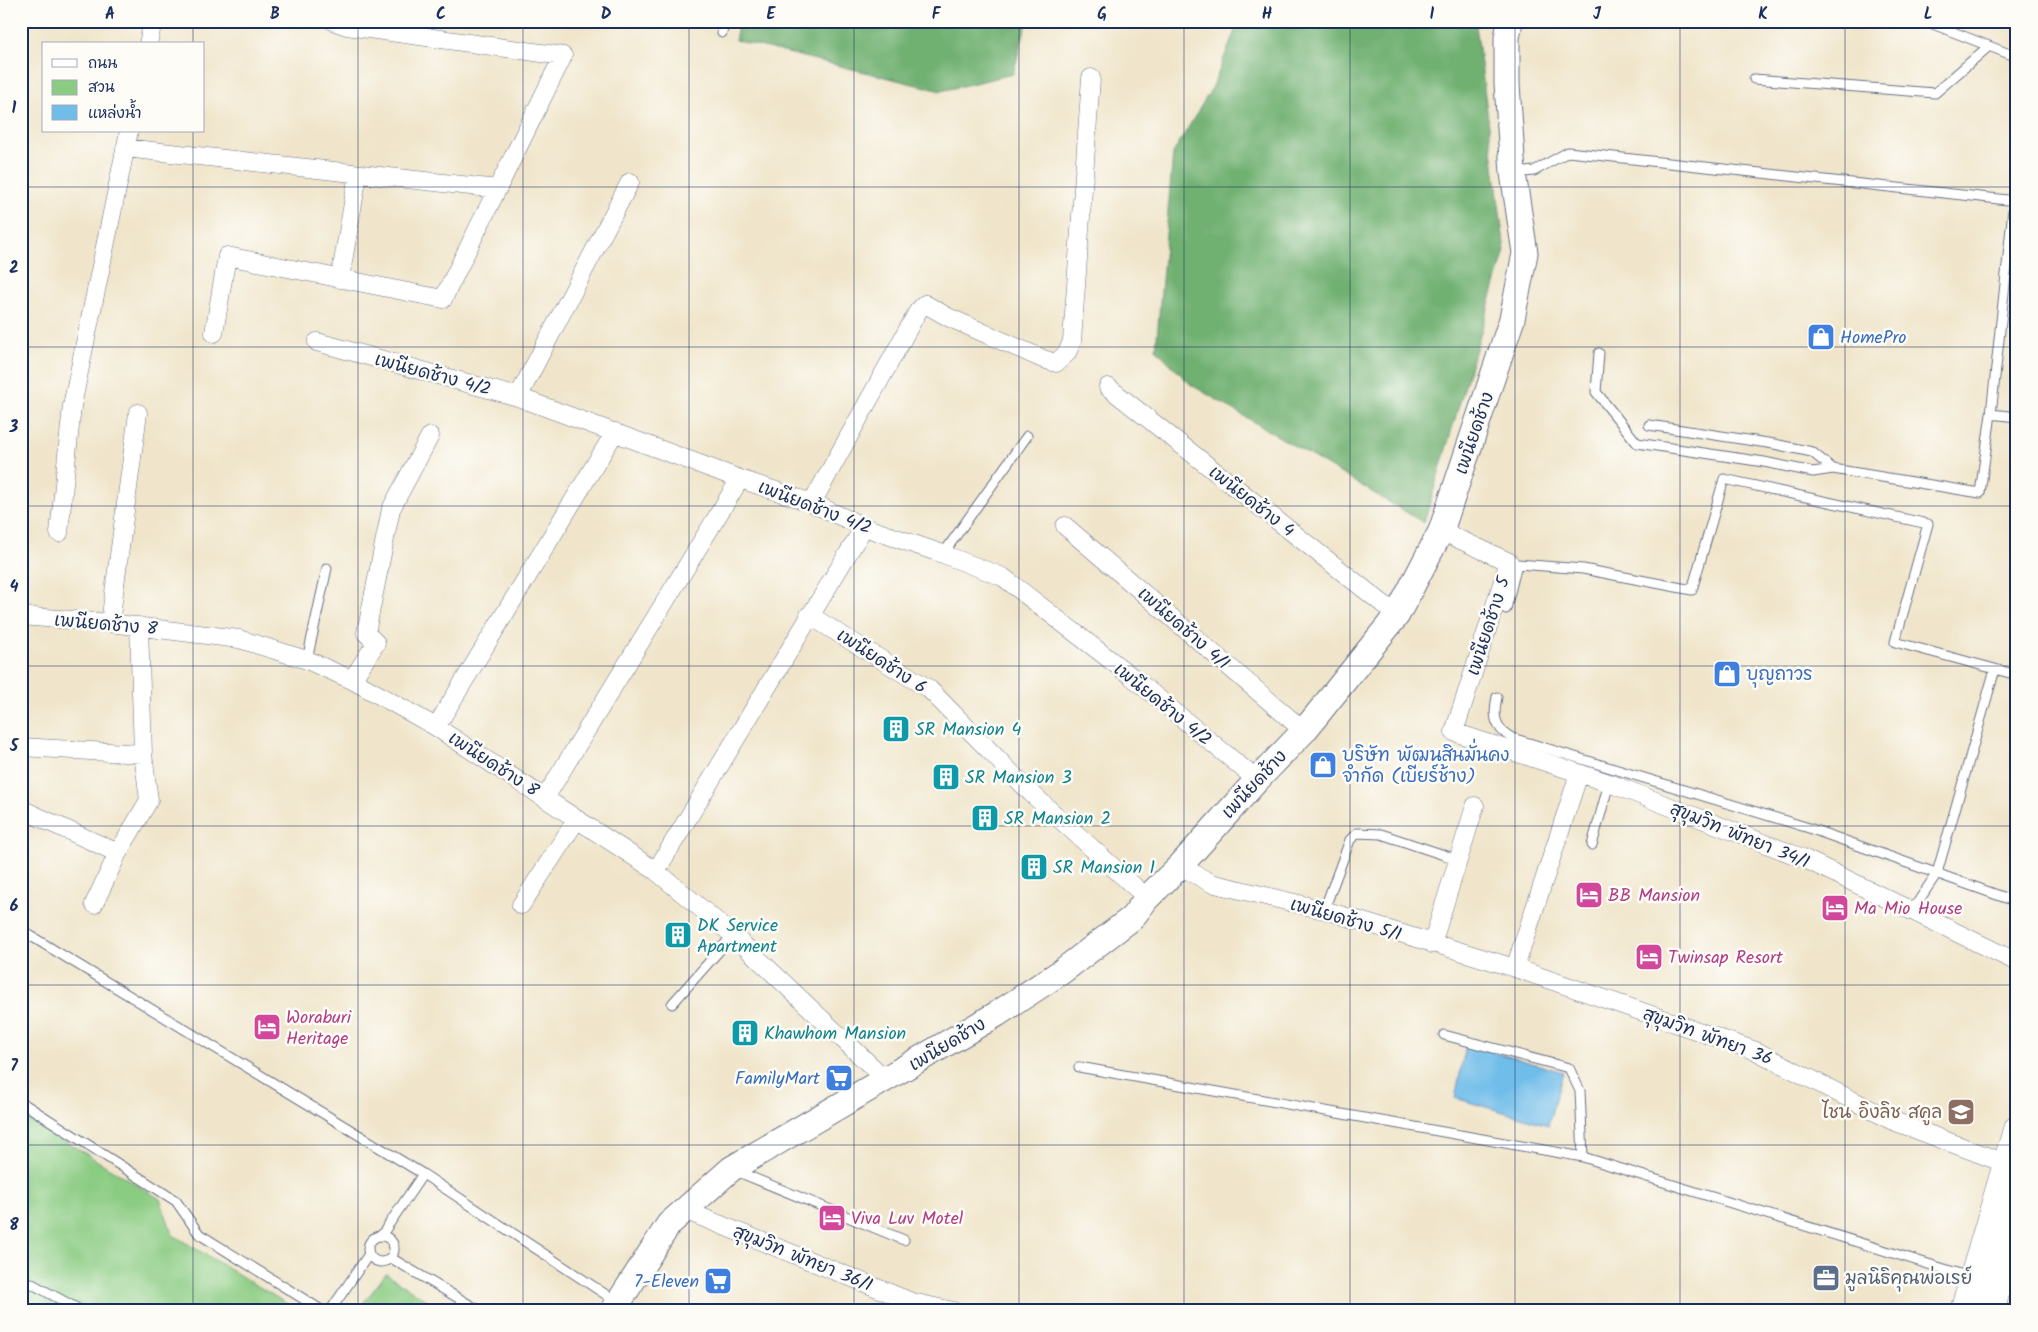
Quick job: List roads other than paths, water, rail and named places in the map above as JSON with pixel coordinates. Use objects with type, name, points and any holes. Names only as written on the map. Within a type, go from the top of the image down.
[{"type":"highway","points":[[1964,1311],[2017,1130]]},
{"type":"highway","points":[[1990,1311],[2017,1198]]},
{"type":"street","points":[[148,42],[153,21]]},
{"type":"street","points":[[214,333],[227,256],[443,299],[563,56],[347,26],[333,21]]},
{"type":"street","name":"เพนียดช้าง","points":[[615,1307],[669,1224],[731,1169],[997,1014],[1061,972],[1132,918],[1147,898],[1180,866],[1304,731],[1397,615],[1441,532],[1512,319],[1525,253],[1513,173],[1507,84],[1510,21]]},
{"type":"street","points":[[812,503],[918,311],[925,304],[948,317],[1043,359],[1056,363],[1067,353],[1072,341],[1090,78]]},
{"type":"street","points":[[59,533],[72,406],[127,139],[358,174],[498,189]]},
{"type":"street","points":[[340,279],[358,174]]},
{"type":"street","points":[[518,397],[630,182]]},
{"type":"street","name":"เพนียดช้าง 4/2","points":[[317,342],[518,397],[740,479],[812,503],[864,527],[1003,577],[1131,676],[1257,780]]},
{"type":"street","name":"เพนียดช้าง 4","points":[[1108,387],[1397,615]]},
{"type":"street","points":[[110,623],[138,413]]},
{"type":"street","points":[[436,726],[615,432]]},
{"type":"street","points":[[352,680],[376,643],[366,633],[391,509],[430,436]]},
{"type":"street","points":[[545,798],[740,479]]},
{"type":"street","name":"เพนียดช้าง 4/1","points":[[1065,526],[1304,731]]},
{"type":"street","points":[[656,871],[809,615],[864,527]]},
{"type":"street","name":"เพนียดช้าง 5","points":[[1441,532],[1509,562],[1454,732]]},
{"type":"street","name":"เพนียดช้าง 6","points":[[809,615],[929,689],[1031,793],[1147,898]]},
{"type":"street","name":"เพนียดช้าง 8","points":[[21,616],[139,626],[239,639],[307,660],[352,680],[436,726],[656,871],[733,934],[886,1080]]},
{"type":"street","points":[[94,904],[118,853],[149,800],[143,754],[139,626]]},
{"type":"street","name":"สุขุมวิท พัทยา 34/1","points":[[1454,732],[1610,783],[1805,860],[2017,962]]},
{"type":"street","points":[[21,747],[143,754]]},
{"type":"street","points":[[1514,968],[1579,774]]},
{"type":"street","points":[[1432,944],[1475,806]]},
{"type":"street","points":[[21,809],[118,853]]},
{"type":"street","points":[[520,905],[577,819]]},
{"type":"street","name":"เพนียดช้าง 5/1","points":[[1180,866],[1211,883],[1324,910],[1514,968]]},
{"type":"street","name":"สุขุมวิท พัทยา 36","points":[[1514,968],[1756,1051],[1891,1120],[2007,1164]]},
{"type":"street","name":"สุขุมวิท พัทยา 36/1","points":[[684,1210],[912,1302],[953,1311]]},
{"type":"lane","points":[[722,33],[725,21]]},
{"type":"lane","points":[[1925,21],[2017,57]]},
{"type":"lane","points":[[1754,79],[1936,93],[1989,46]]},
{"type":"lane","points":[[1513,173],[1534,171],[1568,152],[2016,200],[1980,493],[1833,469],[1813,472],[1764,462],[1637,443],[1596,392],[1599,353]]},
{"type":"lane","points":[[1991,414],[2017,417]]},
{"type":"lane","points":[[1649,425],[1774,444],[1812,452],[1833,469]]},
{"type":"lane","points":[[943,554],[1027,436]]},
{"type":"lane","points":[[1506,609],[1517,564],[1583,570],[1692,590],[1724,479],[1928,524],[1895,642],[2017,675]]},
{"type":"lane","points":[[307,660],[327,568]]},
{"type":"lane","points":[[1912,911],[1937,873],[1995,669]]},
{"type":"lane","points":[[1497,697],[1494,719],[1499,728],[1512,738],[1809,828],[2017,902]]},
{"type":"lane","points":[[1592,845],[1610,783]]},
{"type":"lane","points":[[1324,910],[1350,840],[1357,833],[1380,834],[1459,860]]},
{"type":"lane","points":[[21,930],[422,1174],[615,1307]]},
{"type":"lane","points":[[672,1004],[733,934]]},
{"type":"lane","points":[[1444,1035],[1569,1068],[1580,1091],[1583,1157]]},
{"type":"lane","points":[[1079,1067],[1583,1157],[1973,1278]]},
{"type":"lane","points":[[21,1102],[176,1201],[200,1234],[323,1311]]},
{"type":"lane","points":[[731,1169],[904,1240]]},
{"type":"lane","points":[[381,1236],[422,1174]]},
{"type":"lane","points":[[377,1236],[381,1236],[389,1238],[394,1250],[388,1261],[379,1262],[372,1258],[368,1250],[370,1242],[377,1236]]},
{"type":"lane","points":[[330,1311],[369,1254]]},
{"type":"lane","points":[[391,1258],[480,1311]]},
{"type":"lane","points":[[21,1278],[82,1311]]},
{"type":"water","points":[[1466,1044],[1563,1072],[1548,1125],[1455,1098]]},
{"type":"place","name":"HomePro","points":[[1821,337]]},
{"type":"place","name":"บุญถาวร","points":[[1727,674]]},
{"type":"place","name":"SR Mansion 4","points":[[896,729]]},
{"type":"place","name":"บริษัท พัฒนสินมั่นคง จำกัด (เบียร์ช้าง)","points":[[1323,765]]},
{"type":"place","name":"SR Mansion 3","points":[[946,777]]},
{"type":"place","name":"SR Mansion 2","points":[[985,818]]},
{"type":"place","name":"SR Mansion 1","points":[[1034,867]]},
{"type":"place","name":"BB Mansion","points":[[1589,895]]},
{"type":"place","name":"Ma Mio House","points":[[1835,908]]},
{"type":"place","name":"DK Service Apartment","points":[[678,935]]},
{"type":"place","name":"Twinsap Resort","points":[[1649,957]]},
{"type":"place","name":"Woraburi Heritage","points":[[267,1027]]},
{"type":"place","name":"Khawhom Mansion","points":[[745,1033]]},
{"type":"place","name":"FamilyMart","points":[[839,1078]]},
{"type":"place","name":"ไชน อิงลิช สคูล","points":[[1961,1112]]},
{"type":"place","name":"Viva Luv Motel","points":[[832,1218]]},
{"type":"place","name":"มูลนิธิคุณพ่อเรย์","points":[[1826,1278]]},
{"type":"place","name":"7-Eleven","points":[[718,1281]]}]
